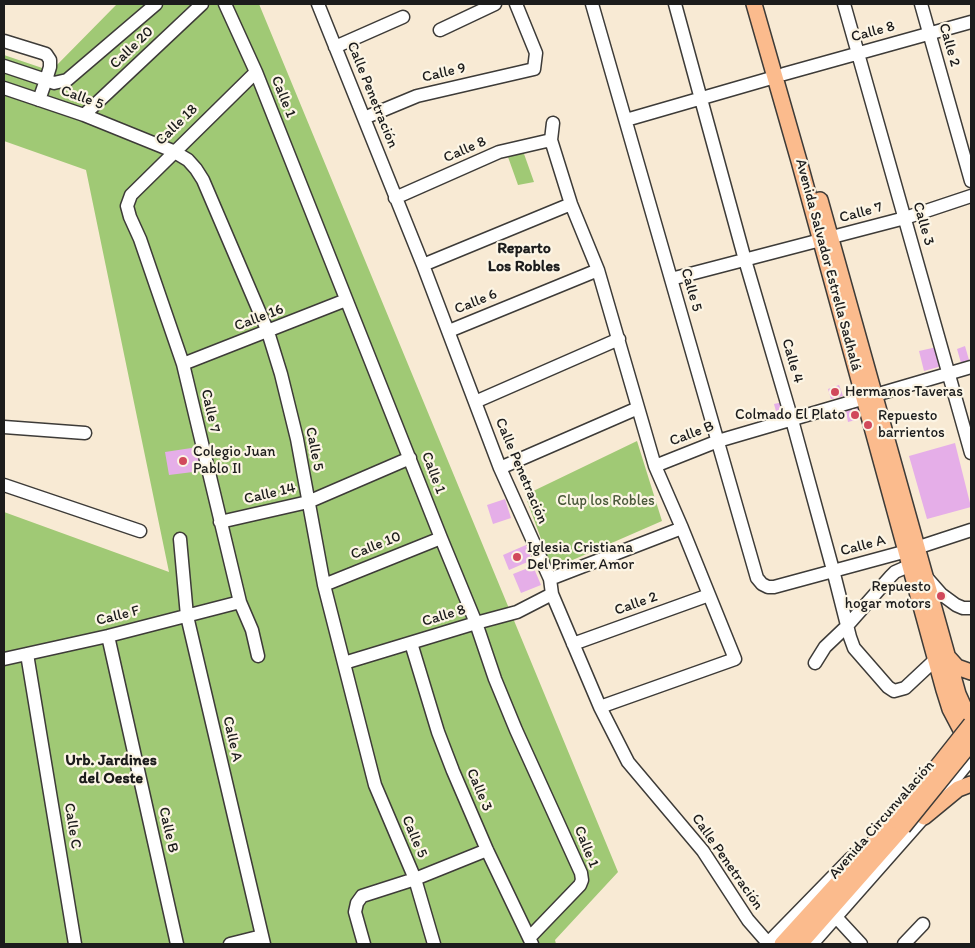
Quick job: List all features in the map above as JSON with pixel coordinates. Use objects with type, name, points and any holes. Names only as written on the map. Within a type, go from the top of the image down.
[{"type":"main road","name":"Avenida Salvador Estrella Sadhalá","points":[[754,4],[779,75],[942,657]]},
{"type":"main road","name":"Avenida Salvador Estrella Sadhalá","points":[[764,4],[779,75]]},
{"type":"main road","name":"Avenida Salvador Estrella Sadhalá","points":[[912,555],[925,576],[942,657],[950,709],[968,721],[971,744]]},
{"type":"main road","points":[[942,657],[957,667],[971,672]]},
{"type":"main road","name":"Avenida Circunvalación","points":[[772,944],[899,823],[968,721]]},
{"type":"main road","name":"Avenida Circunvalación","points":[[800,944],[899,823],[971,744]]},
{"type":"main road","points":[[924,818],[946,797],[958,789],[971,784]]},
{"type":"street","points":[[4,66],[54,83],[67,80],[156,4]]},
{"type":"street","name":"Calle 20","points":[[84,116],[202,4]]},
{"type":"street","name":"Calle 1","points":[[225,4],[256,72],[476,623],[495,679],[581,873],[582,880],[580,885],[531,941]]},
{"type":"street","name":"Calle Penetración","points":[[318,4],[449,331],[500,468],[550,579],[552,594],[600,707],[628,762],[703,851],[748,920],[772,944]]},
{"type":"street","points":[[440,30],[495,4]]},
{"type":"street","name":"Calle 9","points":[[364,118],[417,96],[534,69],[536,53],[516,4]]},
{"type":"street","name":"Calle 5","points":[[592,4],[754,570],[762,584]]},
{"type":"street","name":"Calle 4","points":[[675,4],[834,570],[846,627],[854,648],[888,687],[894,691],[905,688],[942,657]]},
{"type":"street","name":"Calle 3","points":[[844,4],[971,453]]},
{"type":"street","name":"Calle 2","points":[[921,4],[971,181]]},
{"type":"street","points":[[335,47],[403,17]]},
{"type":"street","name":"Calle 8","points":[[626,120],[858,52],[971,22]]},
{"type":"street","points":[[4,41],[46,54],[50,60],[50,66],[39,100]]},
{"type":"street","name":"Calle 18","points":[[127,206],[130,195],[256,72]]},
{"type":"street","name":"Calle 5","points":[[4,88],[84,116],[173,151],[188,160],[196,168],[203,180],[268,332],[281,374],[297,439],[324,585],[375,785],[414,879],[434,944]]},
{"type":"street","points":[[553,123],[550,140],[571,204],[598,270],[655,466],[735,659],[600,707]]},
{"type":"street","name":"Calle 8","points":[[395,198],[499,152],[550,140]]},
{"type":"street","name":"Calle 7","points":[[671,279],[904,218],[971,196]]},
{"type":"street","points":[[423,265],[571,204]]},
{"type":"street","name":"Calle 7","points":[[127,206],[183,364],[240,602],[252,630],[258,656]]},
{"type":"street","name":"Calle 6","points":[[449,331],[598,270]]},
{"type":"street","name":"Calle 16","points":[[183,364],[346,300]]},
{"type":"street","points":[[475,402],[619,339]]},
{"type":"street","name":"Calle B","points":[[655,466],[718,441],[971,367]]},
{"type":"street","points":[[500,468],[638,408]]},
{"type":"street","points":[[4,427],[85,433]]},
{"type":"street","name":"Calle 14","points":[[220,522],[308,502],[410,458]]},
{"type":"street","points":[[4,485],[140,531]]},
{"type":"street","points":[[550,579],[682,528]]},
{"type":"street","name":"Calle A","points":[[762,584],[774,587],[834,570],[912,555],[971,530]]},
{"type":"street","name":"Calle 10","points":[[324,585],[441,538]]},
{"type":"street","name":"Calle A","points":[[180,539],[187,616],[263,940]]},
{"type":"street","points":[[816,663],[825,647],[846,627],[912,555]]},
{"type":"street","points":[[925,576],[938,592],[950,601],[963,608],[971,608]]},
{"type":"street","name":"Calle 8","points":[[344,663],[517,612],[552,594]]},
{"type":"street","name":"Calle 2","points":[[573,644],[709,595]]},
{"type":"street","name":"Calle F","points":[[4,659],[108,636],[240,602]]},
{"type":"street","name":"Calle B","points":[[108,636],[177,944]]},
{"type":"street","name":"Calle 3","points":[[411,643],[438,732],[487,850],[531,941]]},
{"type":"street","name":"Calle C","points":[[27,654],[75,944]]},
{"type":"street","name":"Avenida Circunvalación","points":[[772,944],[869,840],[968,721]]},
{"type":"street","name":"Avenida Circunvalación","points":[[812,944],[924,818],[971,759]]},
{"type":"street","points":[[364,944],[356,912],[357,903],[362,896],[414,879],[487,850]]},
{"type":"street","points":[[836,917],[861,944]]},
{"type":"street","points":[[904,944],[923,924]]},
{"type":"street","points":[[230,944],[263,940]]},
{"type":"green space","points":[[117,4],[259,4],[618,872],[555,940],[556,944],[4,944],[4,512],[169,572],[86,170],[4,141],[4,55],[51,71]]},
{"type":"green space","points":[[523,151],[534,182],[518,185],[508,157]]},
{"type":"green space","name":"Clup los Robles","points":[[637,441],[662,521],[552,569],[525,495]]},
{"type":"building","points":[[965,346],[969,360],[961,363],[957,349]]},
{"type":"building","points":[[937,347],[942,366],[924,371],[919,351]]},
{"type":"building","name":"Hermanos Taveras","points":[[839,385],[843,396],[831,399],[828,389]]},
{"type":"building","points":[[783,402],[785,408],[782,414],[777,415],[774,404]]},
{"type":"building","name":"Colmado El Plato","points":[[861,407],[863,418],[848,422],[846,411]]},
{"type":"building","points":[[955,443],[971,507],[927,519],[909,456]]},
{"type":"building","name":"Colegio Juan Pablo II","points":[[198,447],[201,471],[169,475],[165,452]]},
{"type":"building","points":[[505,499],[511,518],[493,524],[487,505]]},
{"type":"building","name":"Iglesia Cristiana Del Primer Amor","points":[[526,545],[532,560],[509,570],[503,555]]},
{"type":"building","points":[[533,566],[541,585],[521,593],[513,574]]},
{"type":"place","name":"Hermanos Taveras","points":[[835,392]]},
{"type":"place","name":"Colmado El Plato","points":[[855,415]]},
{"type":"place","name":"Repuesto barrientos","points":[[868,425]]},
{"type":"place","name":"Colegio Juan Pablo II","points":[[183,461]]},
{"type":"place","name":"Iglesia Cristiana Del Primer Amor","points":[[517,557]]},
{"type":"place","name":"Repuesto hogar motors","points":[[941,596]]},
{"type":"district","name":"Reparto Los Robles","points":[[524,258]]},
{"type":"district","name":"Urb. Jardines del Oeste","points":[[111,770]]}]
